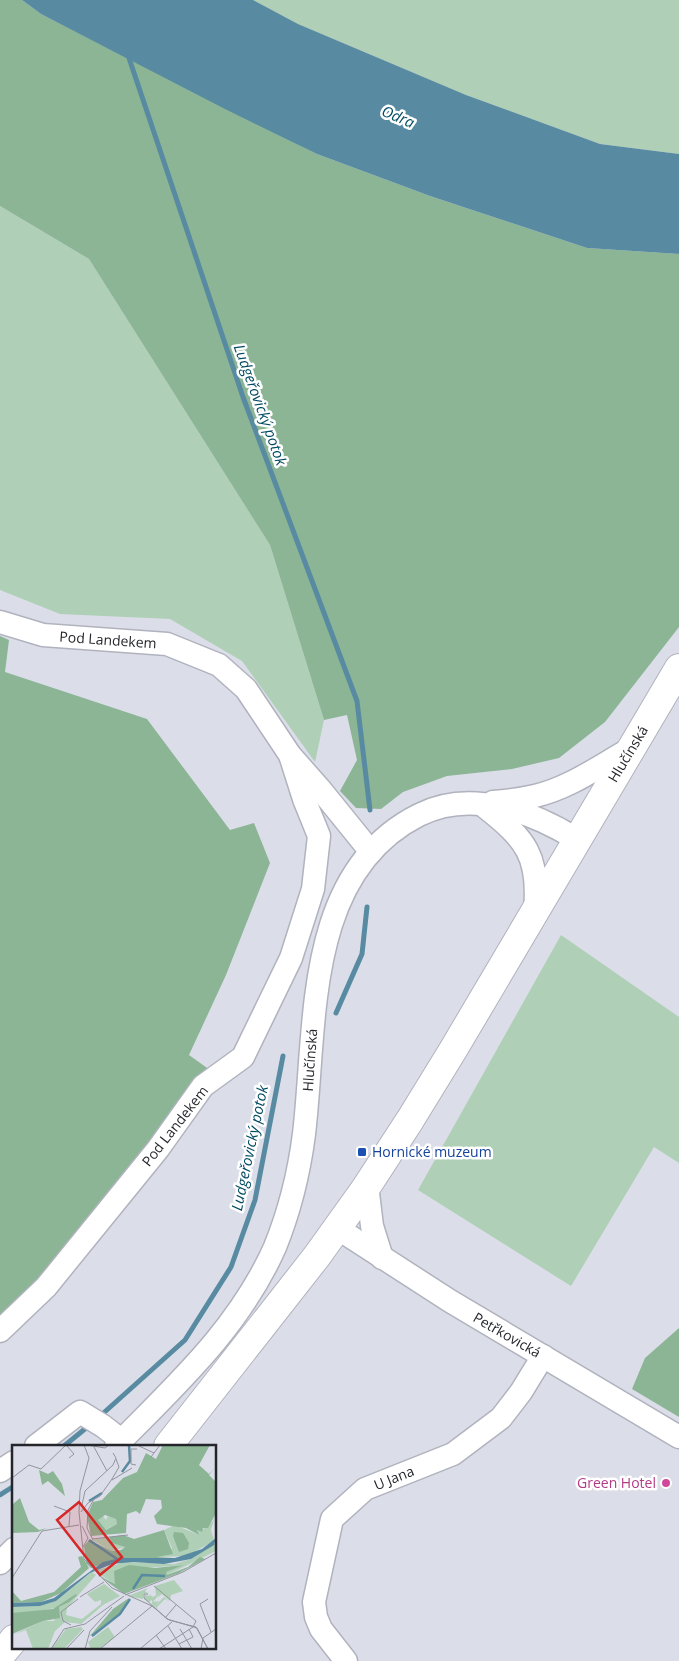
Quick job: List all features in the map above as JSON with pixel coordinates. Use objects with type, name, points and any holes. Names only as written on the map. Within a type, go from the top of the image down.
[{"type":"main road","name":"Hlučínská","points":[[169,1445],[337,1228],[410,1120],[679,668]]},
{"type":"main road","points":[[0,1656],[12,1641]]},
{"type":"street","name":"Pod Landekem","points":[[0,622],[43,635],[167,644],[219,665],[246,688],[290,755],[371,852]]},
{"type":"street","points":[[480,804],[536,796],[576,780],[632,748]]},
{"type":"street","name":"Pod Landekem","points":[[0,1331],[46,1287],[158,1149],[203,1086],[243,1057],[291,958],[313,889],[319,836],[304,799],[290,755]]},
{"type":"street","name":"Hlučínská","points":[[118,1443],[191,1370],[223,1333],[248,1297],[275,1246],[290,1206],[300,1162],[314,1016],[321,965],[327,938],[336,912],[359,867],[387,836],[405,822],[422,814],[457,804],[480,804],[530,816],[554,826],[576,839]]},
{"type":"street","points":[[480,804],[510,828],[523,843],[530,856],[536,878],[535,911]]},
{"type":"street","points":[[367,1185],[372,1226],[382,1258]]},
{"type":"street","name":"Petřkovická","points":[[337,1228],[458,1306],[679,1437]]},
{"type":"street","name":"U Jana","points":[[346,1661],[321,1630],[316,1617],[314,1602],[332,1519],[365,1489],[454,1454],[501,1418],[521,1392],[543,1356]]},
{"type":"street","points":[[37,1445],[80,1412],[97,1422],[118,1443]]},
{"type":"street","points":[[0,1471],[12,1463]]},
{"type":"street","points":[[0,1563],[12,1551]]},
{"type":"green space","points":[[0,0],[22,0],[41,14],[317,154],[430,196],[587,248],[679,254],[679,627],[605,722],[559,758],[512,769],[447,776],[403,792],[381,809],[356,808],[340,791],[357,760],[347,715],[324,720],[270,545],[89,259],[0,206]]},
{"type":"green space","points":[[253,0],[679,0],[679,154],[600,144],[466,95],[298,24]]},
{"type":"green space","points":[[0,206],[89,259],[270,545],[324,720],[315,762],[242,661],[170,619],[60,614],[0,590]]},
{"type":"green space","points":[[0,636],[9,640],[5,672],[147,719],[230,830],[254,823],[270,863],[226,975],[189,1055],[214,1073],[154,1146],[0,1323]]},
{"type":"green space","points":[[561,935],[679,1017],[679,1163],[654,1147],[571,1286],[418,1190]]},
{"type":"green space","points":[[679,1328],[679,1417],[632,1389],[645,1358]]},
{"type":"water","name":"Odra","points":[[22,0],[253,0],[298,24],[466,95],[600,144],[679,154],[679,254],[587,248],[430,196],[317,154],[41,14]]},
{"type":"waterway","name":"Ludgeřovický potok","points":[[130,55],[129,58],[243,397],[357,701],[370,810]]},
{"type":"waterway","name":"Ludgeřovický potok","points":[[336,1013],[362,954],[367,907]]},
{"type":"waterway","name":"Ludgeřovický potok","points":[[99,1417],[185,1340],[231,1267],[255,1200],[283,1056]]},
{"type":"waterway","name":"Ludgeřovický potok","points":[[65,1445],[91,1424]]},
{"type":"waterway","name":"Ludgeřovický potok","points":[[0,1495],[12,1487]]},
{"type":"place","name":"Hornické muzeum","points":[[362,1152]]},
{"type":"place","name":"Green Hotel","points":[[666,1483]]}]
